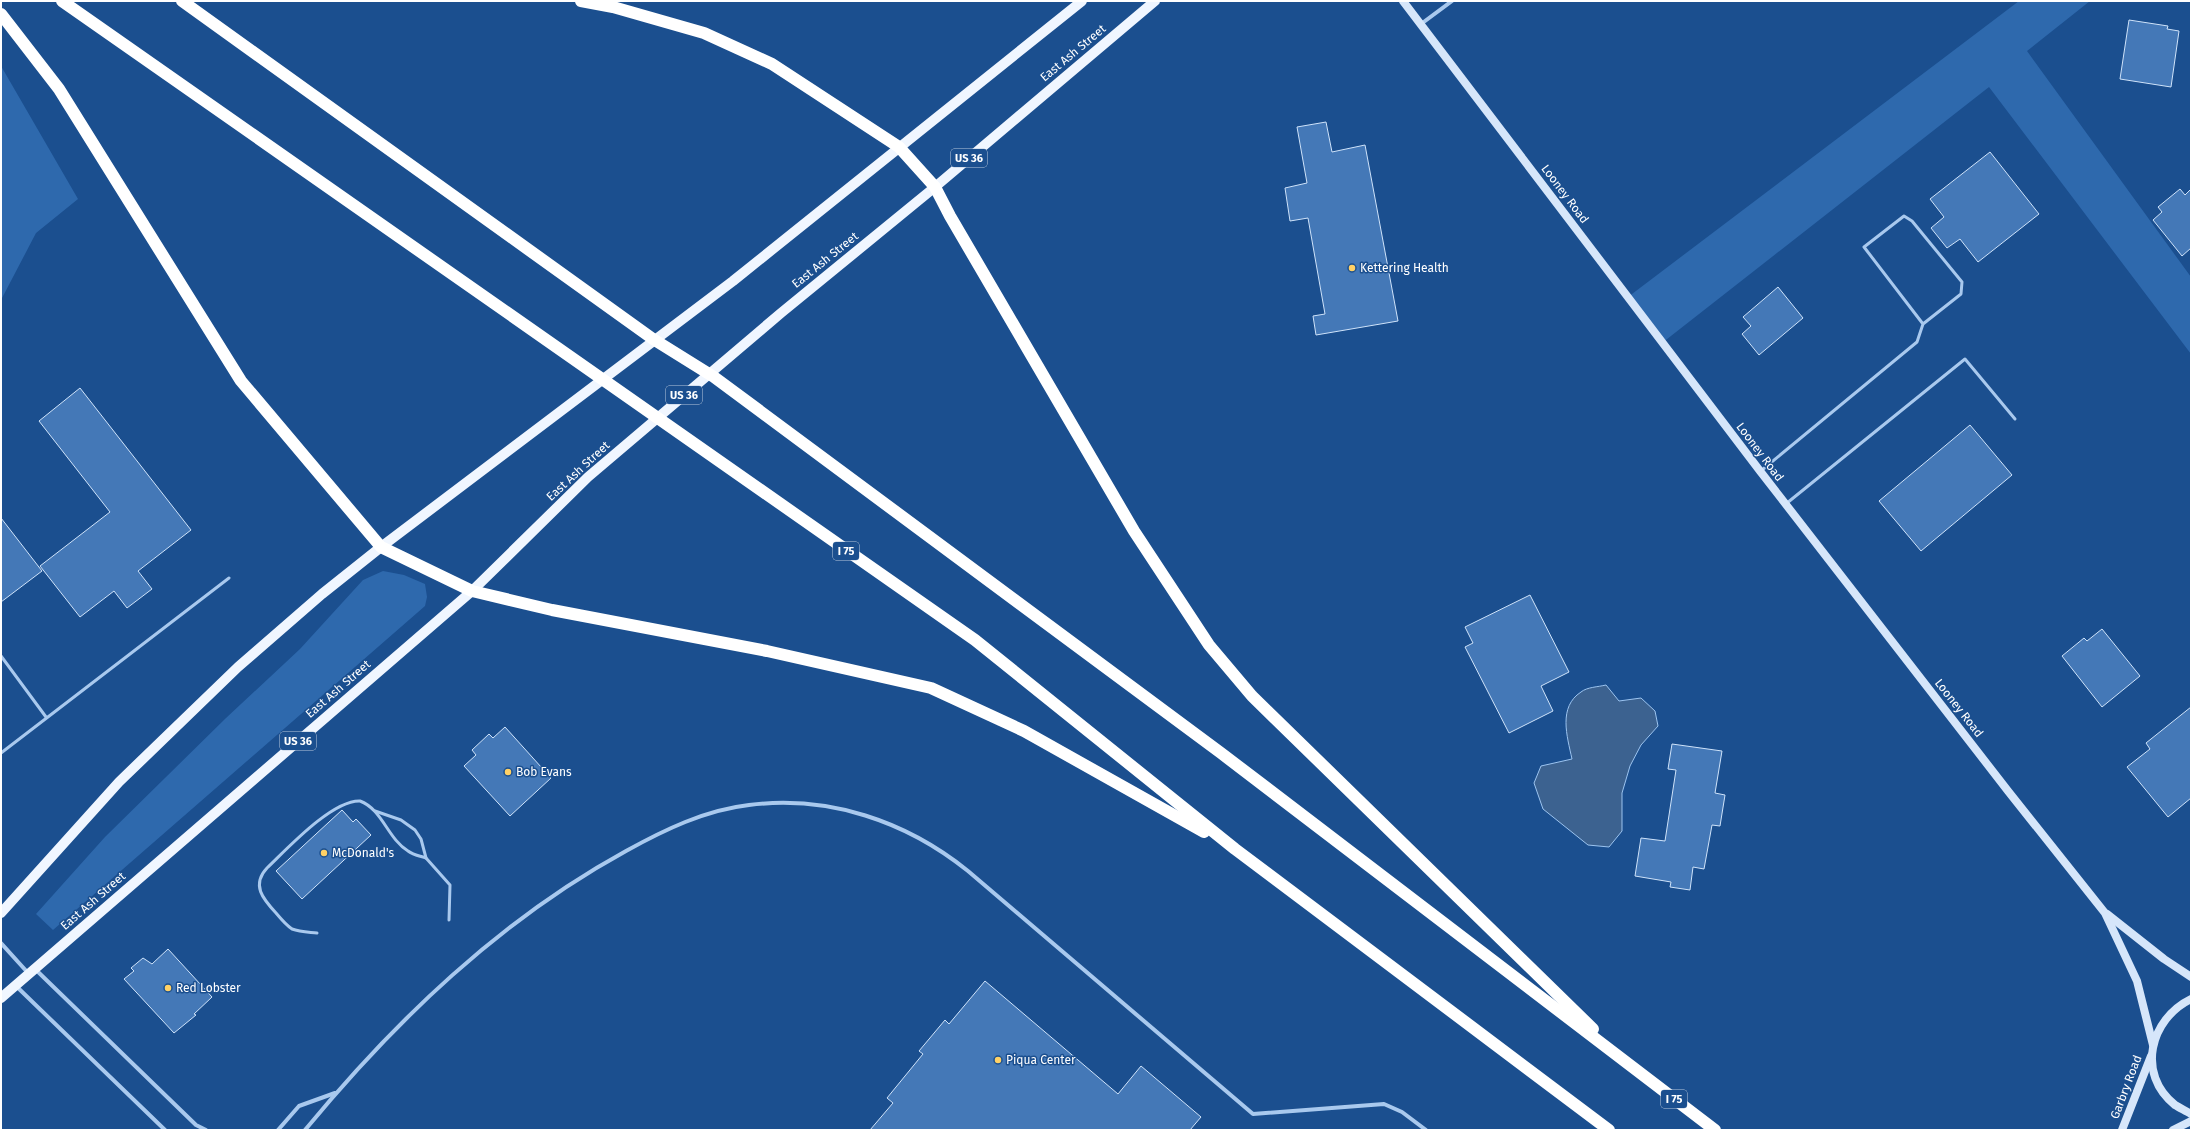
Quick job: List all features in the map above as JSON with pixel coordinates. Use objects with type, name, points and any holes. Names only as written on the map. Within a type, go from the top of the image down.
[{"type":"highway","name":"I 75","points":[[62,1],[974,640],[1235,849],[1609,1130]]},
{"type":"highway","name":"I 75","points":[[182,1],[653,339],[720,382],[1221,753],[1715,1130]]},
{"type":"highway","points":[[581,1],[613,7],[711,36],[772,64],[899,147],[935,187],[950,216],[1134,531],[1209,644],[1252,696],[1632,1067]]},
{"type":"highway","points":[[1,14],[12,25],[59,89],[241,381],[381,547],[472,591],[552,610],[767,651],[931,688],[1024,731],[1235,849]]},
{"type":"main road","points":[[1,913],[119,782],[141,760],[238,667],[322,594],[381,547],[733,281],[1082,1]]},
{"type":"main road","name":"East Ash Street","points":[[1,998],[472,591],[588,478],[781,313],[935,187],[1155,1]]},
{"type":"street","name":"Looney Road","points":[[1403,1],[1760,471],[2105,913],[2137,981],[2153,1049],[2154,1072],[2162,1090],[2175,1105],[2191,1114]]},
{"type":"street","points":[[1421,24],[1452,1]]},
{"type":"street","points":[[305,1130],[403,1022],[475,955],[516,921],[570,884],[652,837],[696,818],[748,805],[793,803],[843,809],[870,816],[894,825],[933,845],[968,871],[1253,1114],[1384,1104],[1402,1112],[1426,1130]]},
{"type":"street","name":"Looney Road","points":[[2105,913],[2191,977]]},
{"type":"street","points":[[1,942],[196,1124],[206,1130]]},
{"type":"street","points":[[16,985],[165,1130]]},
{"type":"street","name":"Garbry Road","points":[[2122,1130],[2153,1049],[2156,1035],[2165,1018],[2179,1005],[2191,999]]},
{"type":"street","points":[[278,1130],[299,1106],[338,1092]]},
{"type":"street","points":[[2173,1130],[2191,1122]]},
{"type":"street","points":[[196,1124],[199,1130]]},
{"type":"lane","points":[[1760,471],[1917,342],[1923,324],[1961,294],[1962,282],[1912,221],[1904,216],[1864,247],[1923,324]]},
{"type":"lane","points":[[1786,504],[1966,359],[2015,419]]},
{"type":"lane","points":[[1,753],[46,716],[229,578]]},
{"type":"lane","points":[[1,656],[46,716]]},
{"type":"lane","points":[[317,933],[301,932],[289,927],[262,896],[259,886],[261,876],[314,824],[343,804],[360,801],[374,810],[411,826],[421,839],[426,858]]},
{"type":"lane","points":[[374,810],[388,832],[404,848],[426,858],[450,885],[449,920]]},
{"type":"shaded area","points":[[2019,1],[2090,1],[2027,51],[2191,277],[2191,354],[1989,87],[1662,343],[1628,297]]},
{"type":"shaded area","points":[[1,66],[78,199],[36,233],[1,300]]},
{"type":"shaded area","points":[[383,571],[404,575],[425,584],[427,597],[425,606],[53,930],[36,914],[105,837],[226,718],[300,649],[363,580]]},
{"type":"shaded area","points":[[1606,685],[1619,701],[1641,698],[1655,711],[1658,726],[1641,745],[1630,766],[1622,793],[1622,831],[1609,847],[1588,845],[1543,809],[1534,783],[1541,766],[1572,759],[1566,722],[1569,706],[1574,698],[1586,689]]},
{"type":"building","points":[[2129,20],[2168,26],[2167,29],[2179,31],[2171,87],[2120,79]]},
{"type":"building","name":"Kettering Health","points":[[1326,122],[1332,152],[1365,145],[1398,321],[1316,335],[1313,316],[1325,314],[1308,218],[1290,221],[1285,188],[1307,183],[1297,127]]},
{"type":"building","points":[[1990,152],[2039,214],[1978,262],[1960,239],[1947,248],[1931,228],[1944,217],[1930,199]]},
{"type":"building","points":[[2180,189],[2185,195],[2191,189],[2191,248],[2182,256],[2153,220],[2162,212],[2158,207]]},
{"type":"building","points":[[1778,287],[1803,318],[1759,355],[1742,334],[1751,326],[1743,317]]},
{"type":"building","points":[[80,388],[191,530],[138,571],[152,589],[127,608],[114,591],[80,617],[40,566],[110,512],[39,421]]},
{"type":"building","points":[[1970,425],[2012,475],[1921,551],[1879,501]]},
{"type":"building","points":[[1,518],[42,571],[1,602]]},
{"type":"building","points":[[1530,595],[1569,672],[1541,686],[1553,711],[1509,733],[1465,647],[1473,643],[1465,627]]},
{"type":"building","points":[[2102,629],[2140,676],[2102,707],[2062,656],[2084,638],[2087,641]]},
{"type":"building","points":[[2191,707],[2191,798],[2168,817],[2127,767],[2150,749],[2146,743]]},
{"type":"building","name":"Bob Evans","points":[[505,727],[551,778],[510,816],[464,766],[476,755],[472,750],[489,734],[493,738]]},
{"type":"building","points":[[1672,744],[1722,751],[1715,793],[1725,795],[1720,826],[1712,825],[1704,869],[1693,867],[1690,890],[1670,887],[1671,882],[1635,876],[1641,838],[1665,841],[1676,770],[1668,769]]},
{"type":"building","name":"McDonald's","points":[[342,810],[353,822],[356,819],[371,835],[302,899],[276,871]]},
{"type":"building","name":"Red Lobster","points":[[168,949],[212,997],[194,1014],[196,1015],[174,1033],[124,979],[134,971],[131,968],[143,958],[152,964]]},
{"type":"building","name":"Piqua Center","points":[[985,981],[1118,1094],[1141,1066],[1201,1117],[1190,1130],[870,1130],[893,1103],[887,1098],[923,1054],[919,1051],[945,1020],[949,1024]]},
{"type":"place","name":"Kettering Health","points":[[1352,268]]},
{"type":"place","name":"Bob Evans","points":[[508,772]]},
{"type":"place","name":"McDonald's","points":[[324,853]]},
{"type":"place","name":"Red Lobster","points":[[168,988]]},
{"type":"place","name":"Piqua Center","points":[[998,1060]]}]
